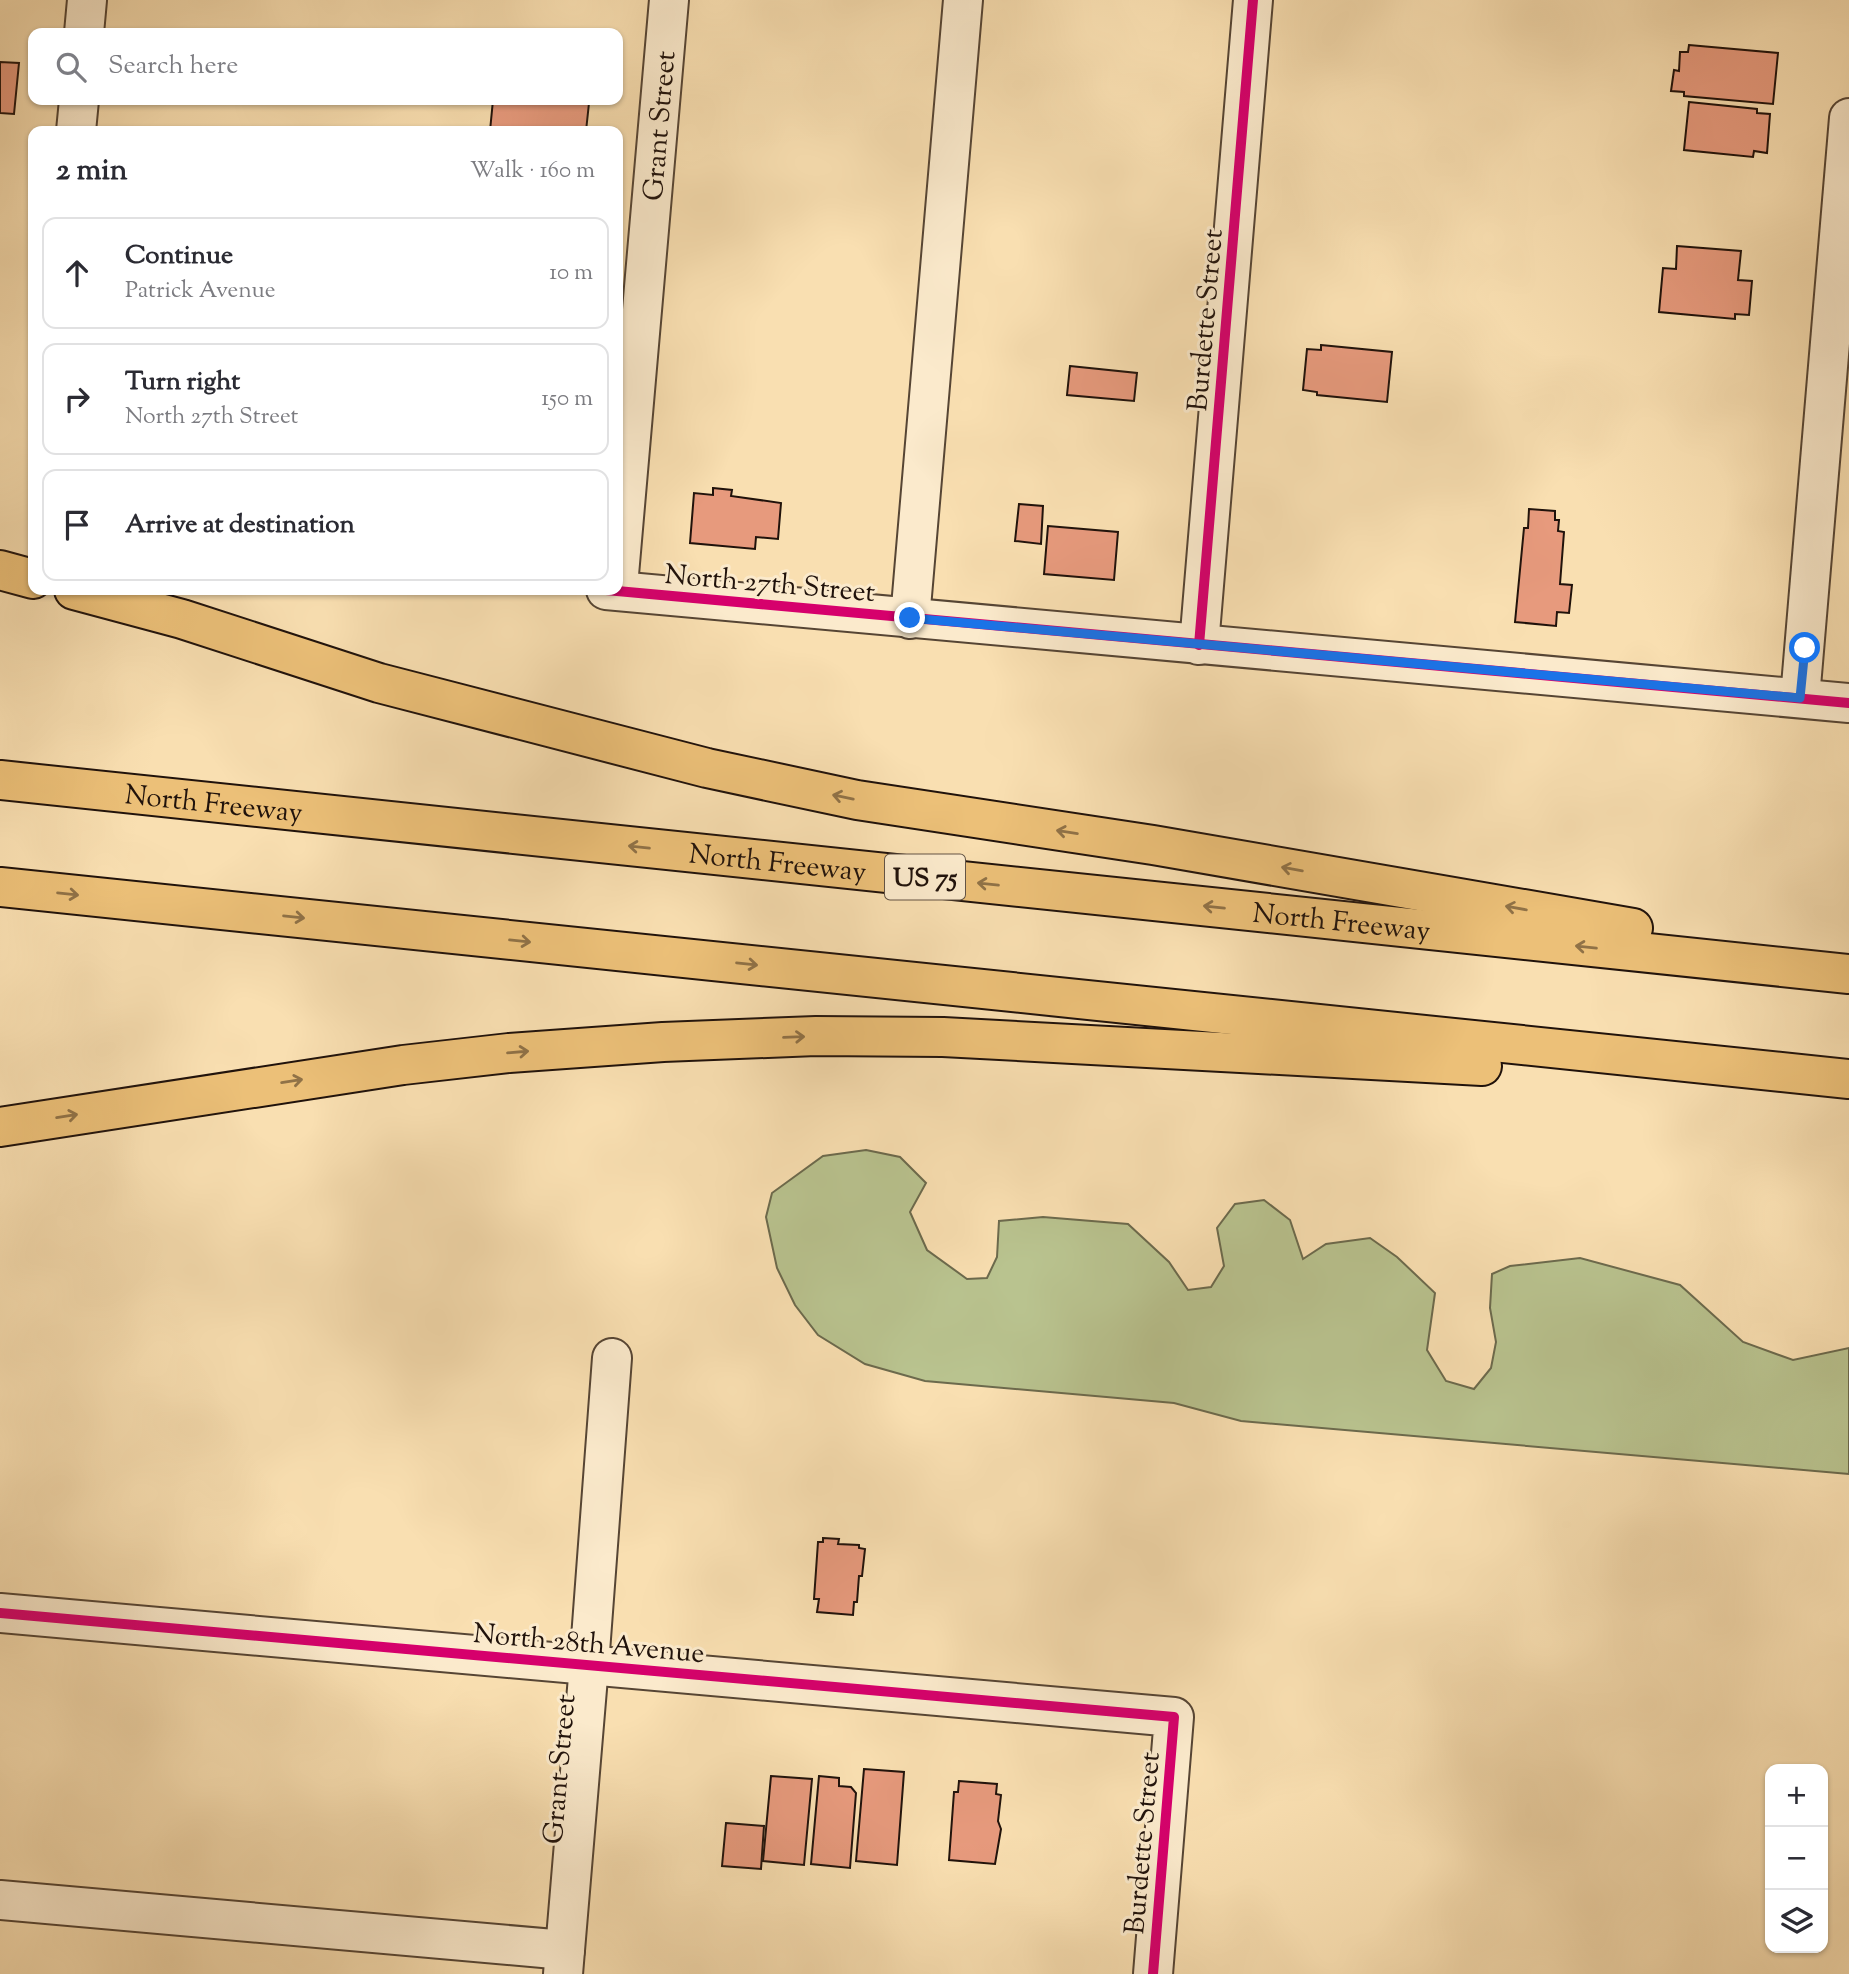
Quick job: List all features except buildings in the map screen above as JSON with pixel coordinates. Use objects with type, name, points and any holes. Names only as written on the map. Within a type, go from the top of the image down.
[{"type":"highway","points":[[0,570],[28,578]]},
{"type":"highway","points":[[93,595],[182,619],[404,690],[731,774],[857,800],[1153,845],[1849,965]]},
{"type":"highway","name":"North Freeway","points":[[0,780],[1849,974]]},
{"type":"highway","points":[[0,887],[1849,1079]]},
{"type":"highway","points":[[0,1127],[339,1073],[459,1058],[612,1044],[816,1036],[943,1037],[1849,1086]]},
{"type":"street","points":[[84,28],[87,0]]},
{"type":"street","name":"Grant Street","points":[[623,500],[668,0]]},
{"type":"street","points":[[910,618],[963,0]]},
{"type":"street","name":"Burdette Street","points":[[1199,645],[1253,0]]},
{"type":"street","points":[[76,126],[79,105]]},
{"type":"street","points":[[1800,698],[1849,118]]},
{"type":"street","name":"North 27th Street","points":[[623,590],[1849,703]]},
{"type":"street","name":"Grant Street","points":[[564,1962],[611,1358]]},
{"type":"street","name":"North 28th Avenue","points":[[0,1613],[1174,1717]]},
{"type":"street","name":"Burdette Street","points":[[1153,1974],[1174,1717]]},
{"type":"street","points":[[0,1900],[564,1962]]},
{"type":"green space","points":[[866,1150],[900,1157],[926,1183],[910,1212],[927,1250],[967,1279],[987,1278],[997,1257],[999,1221],[1043,1217],[1128,1224],[1169,1262],[1188,1290],[1211,1287],[1224,1266],[1217,1228],[1235,1204],[1264,1200],[1290,1220],[1303,1259],[1326,1244],[1370,1238],[1397,1257],[1435,1293],[1427,1350],[1446,1381],[1474,1389],[1491,1368],[1496,1342],[1490,1308],[1492,1274],[1510,1266],[1580,1258],[1680,1285],[1743,1342],[1793,1360],[1849,1348],[1849,1474],[1241,1421],[1174,1403],[925,1381],[865,1364],[818,1335],[795,1305],[777,1268],[766,1217],[772,1193],[823,1156]]},
{"type":"cycle path","points":[[1199,645],[1253,0]]},
{"type":"cycle path","points":[[623,592],[1849,703]]},
{"type":"cycle path","points":[[0,1613],[1174,1717],[1153,1974]]},
{"type":"route","points":[[910,618],[1800,698],[1805,648]]}]
